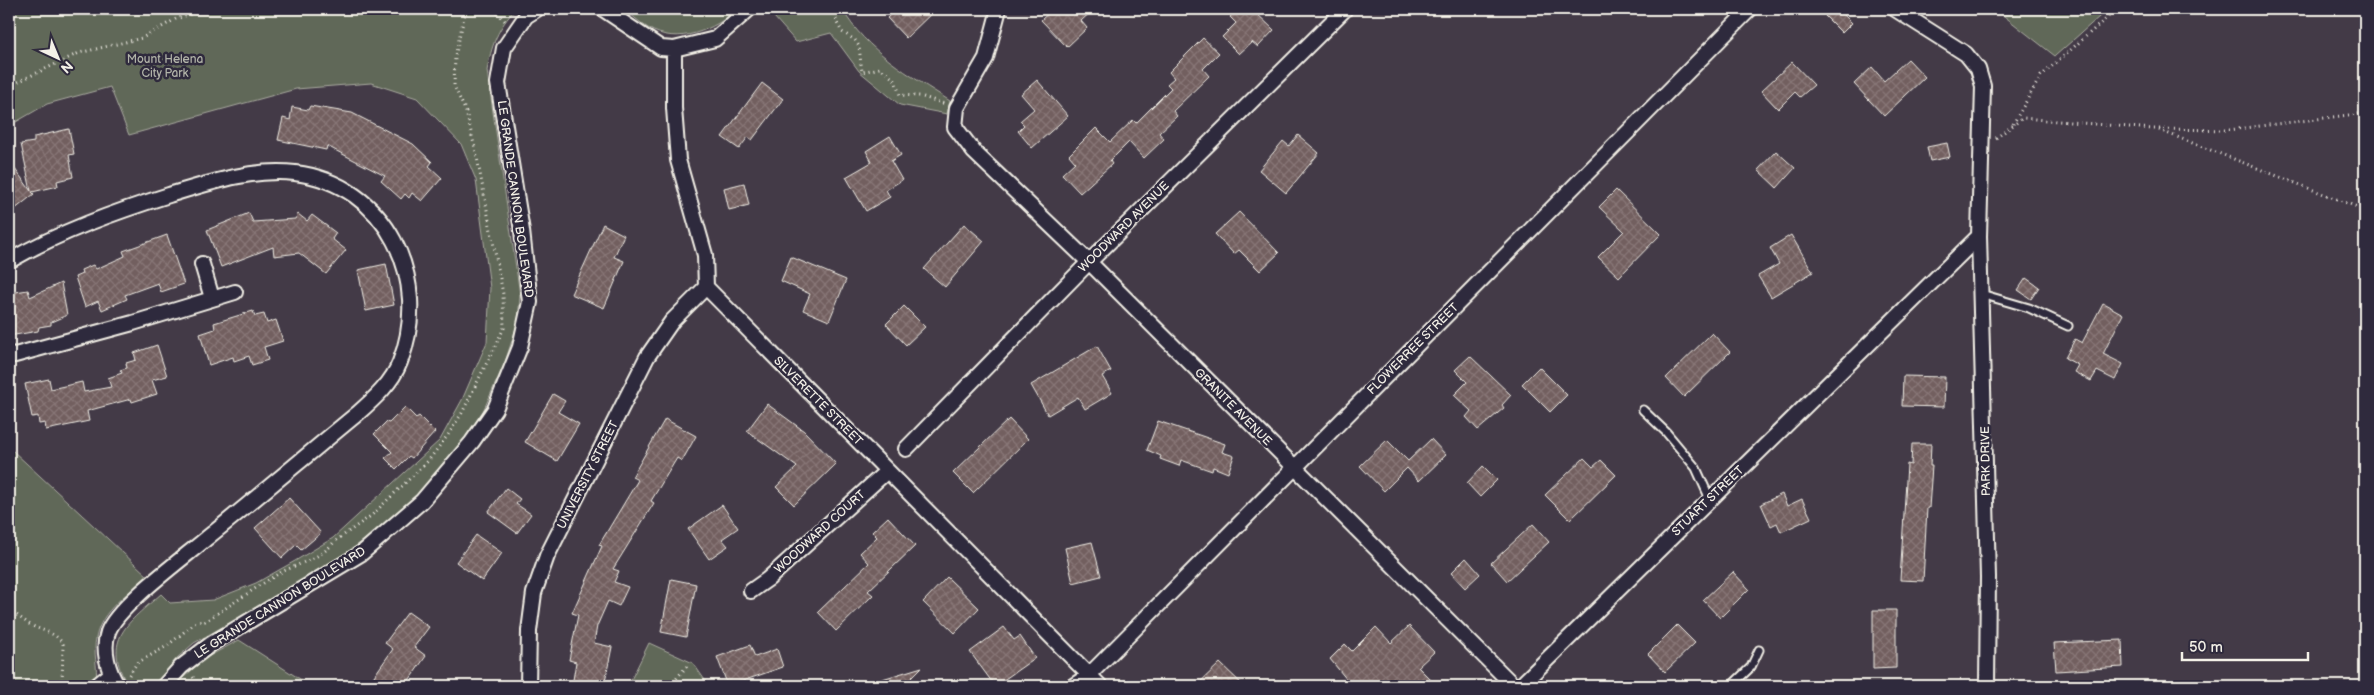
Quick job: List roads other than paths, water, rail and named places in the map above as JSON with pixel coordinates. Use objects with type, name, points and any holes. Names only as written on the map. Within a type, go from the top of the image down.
[{"type":"street","name":"LE GRANDE CANNON BOULEVARD","points":[[164,686],[181,667],[211,644],[362,554],[422,501],[472,442],[495,409],[520,347],[530,302],[522,231],[498,83],[504,48],[526,16],[537,9]]},
{"type":"street","points":[[603,9],[661,48],[674,49],[714,39],[748,10]]},
{"type":"street","name":"GRANITE AVENUE","points":[[999,9],[986,58],[957,108],[955,127],[974,152],[1089,262],[1294,469],[1514,686]]},
{"type":"street","name":"WOODWARD AVENUE","points":[[906,449],[1089,262],[1345,9]]},
{"type":"street","name":"FLOWERREE STREET","points":[[1073,686],[1088,676],[1750,9]]},
{"type":"street","name":"PARK DRIVE","points":[[1895,9],[1966,54],[1978,69],[1983,86],[1979,236],[1988,577],[1987,686]]},
{"type":"street","points":[[674,49],[674,108],[678,160],[705,254],[706,288]]},
{"type":"street","points":[[9,261],[29,249],[138,204],[206,183],[250,175],[295,173],[318,179],[352,195],[381,219],[393,236],[401,253],[410,296],[410,325],[400,362],[380,394],[164,573],[118,616],[108,631],[106,644],[114,681],[96,686]]},
{"type":"street","name":"STUART STREET","points":[[1520,686],[1979,236]]},
{"type":"street","points":[[202,264],[212,298]]},
{"type":"street","name":"SILVERETTE STREET","points":[[706,288],[1100,686]]},
{"type":"street","name":"UNIVERSITY STREET","points":[[528,686],[530,631],[534,593],[547,556],[648,357],[672,320],[706,288]]},
{"type":"street","points":[[9,354],[15,355],[133,323],[235,292]]},
{"type":"street","name":"WOODWARD COURT","points":[[751,591],[768,579],[887,471]]},
{"type":"lane","points":[[1981,294],[2038,311],[2068,326]]},
{"type":"lane","points":[[1644,410],[1666,432],[1696,468],[1710,499]]},
{"type":"lane","points":[[1731,686],[1750,667],[1759,650]]},
{"type":"park label","name":"Mount Helena City Park","points":[[165,66]]}]
